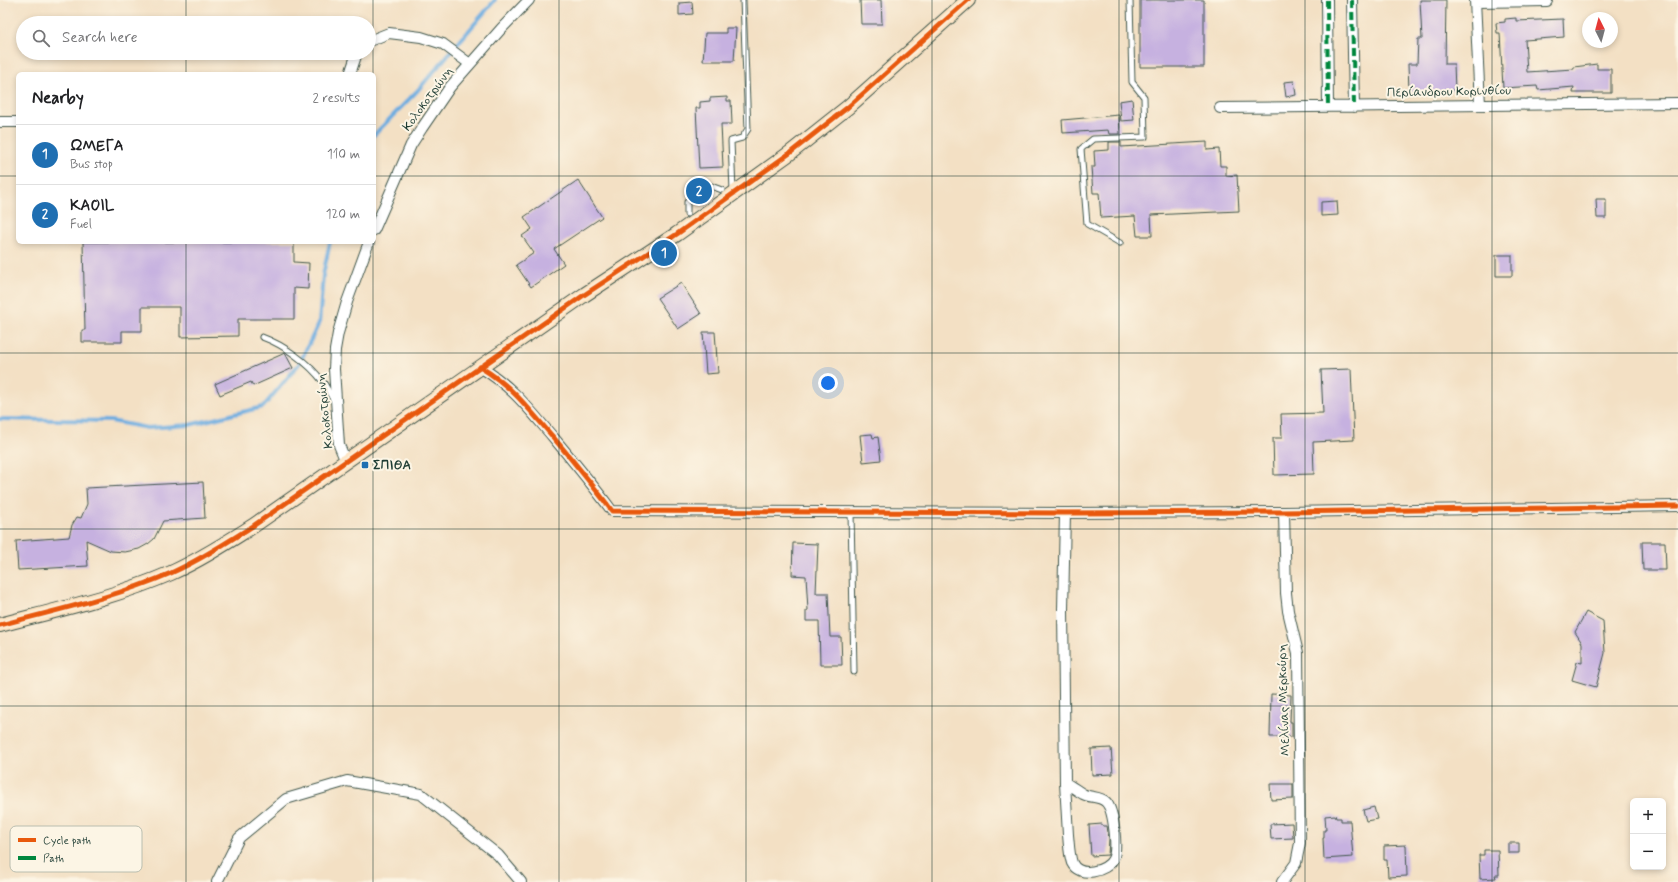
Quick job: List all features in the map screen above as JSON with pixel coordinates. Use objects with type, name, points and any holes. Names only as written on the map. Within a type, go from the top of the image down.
[{"type":"street","name":"Κολοκοτρώνη","points":[[376,225],[411,145],[450,87],[529,0]]},
{"type":"street","points":[[0,625],[108,596],[177,570],[205,556],[247,530],[346,462],[727,192],[790,153],[842,111],[968,0]]},
{"type":"street","points":[[1327,0],[1328,107]]},
{"type":"street","points":[[1352,0],[1354,107]]},
{"type":"street","points":[[1480,105],[1475,1],[1547,1]]},
{"type":"street","points":[[376,38],[389,33],[421,36],[443,44],[470,64]]},
{"type":"street","points":[[351,72],[355,60]]},
{"type":"street","name":"Περίανδρου Κορινθίου","points":[[1220,108],[1678,103]]},
{"type":"street","points":[[0,122],[16,122]]},
{"type":"street","name":"Κολοκοτρώνη","points":[[346,462],[339,445],[334,370],[338,333],[347,302],[368,244]]},
{"type":"street","points":[[480,367],[501,381],[518,396],[587,478],[612,511],[1065,513],[1284,512],[1678,506]]},
{"type":"street","name":"Μελίνας Μερκούρη","points":[[1282,882],[1296,863],[1300,843],[1298,654],[1286,593],[1284,512]]},
{"type":"street","points":[[1065,513],[1063,632],[1065,783],[1070,848],[1072,863],[1080,870],[1100,870],[1109,865],[1114,855],[1113,821],[1110,809],[1104,801],[1082,794],[1065,783]]},
{"type":"street","points":[[217,882],[240,838],[286,799],[347,782],[421,794],[498,855],[521,882]]},
{"type":"lane","points":[[687,214],[687,202],[711,186],[727,192],[732,142],[742,138],[748,128],[743,0]]},
{"type":"lane","points":[[1120,243],[1087,224],[1081,149],[1093,139],[1145,137],[1144,97],[1132,82],[1130,0]]},
{"type":"lane","points":[[262,337],[278,342],[307,366],[323,381],[337,407]]},
{"type":"lane","points":[[851,512],[854,672]]},
{"type":"building","points":[[860,0],[881,0],[882,24],[861,24]]},
{"type":"building","points":[[1140,0],[1204,0],[1204,67],[1140,67]]},
{"type":"building","points":[[1420,0],[1446,0],[1445,64],[1454,64],[1455,90],[1409,92],[1408,64],[1417,64],[1418,39],[1422,39]]},
{"type":"building","points":[[692,2],[693,14],[679,15],[679,3]]},
{"type":"building","points":[[1516,18],[1516,21],[1563,19],[1564,37],[1525,40],[1527,72],[1574,69],[1574,67],[1597,64],[1597,69],[1611,69],[1611,93],[1573,93],[1574,87],[1538,90],[1537,86],[1503,88],[1500,33],[1497,33],[1496,23],[1505,22],[1505,19]]},
{"type":"building","points":[[726,28],[736,28],[734,61],[703,61],[705,33],[726,33]]},
{"type":"building","points":[[1294,81],[1296,95],[1286,97],[1284,82]]},
{"type":"building","points":[[727,97],[727,101],[731,101],[732,124],[721,124],[723,167],[699,168],[696,108],[700,108],[700,102],[710,101],[710,98]]},
{"type":"building","points":[[1132,99],[1134,120],[1121,121],[1119,101]]},
{"type":"building","points":[[1119,115],[1120,134],[1109,134],[1108,130],[1063,133],[1062,120]]},
{"type":"building","points":[[1109,142],[1121,142],[1121,147],[1207,142],[1207,150],[1219,149],[1220,166],[1226,166],[1226,176],[1237,175],[1239,211],[1151,215],[1152,236],[1137,236],[1135,216],[1101,218],[1099,193],[1093,193],[1091,167],[1095,167],[1094,151],[1109,150]]},
{"type":"building","points":[[578,180],[602,217],[554,249],[564,264],[531,287],[516,265],[534,253],[522,236],[532,229],[524,217]]},
{"type":"building","points":[[1596,199],[1606,199],[1606,218],[1597,218]]},
{"type":"building","points":[[1337,201],[1338,215],[1321,216],[1321,202]]},
{"type":"building","points":[[83,244],[294,244],[294,262],[309,263],[308,289],[294,288],[294,319],[238,319],[238,336],[180,337],[180,307],[142,307],[142,331],[122,331],[122,342],[82,342],[82,330],[85,330]]},
{"type":"building","points":[[1496,255],[1512,255],[1512,276],[1496,276]]},
{"type":"building","points":[[681,283],[701,314],[678,329],[657,298]]},
{"type":"building","points":[[703,332],[715,332],[718,373],[706,374]]},
{"type":"building","points":[[285,353],[293,368],[253,386],[251,382],[220,395],[215,384]]},
{"type":"building","points":[[1351,369],[1354,440],[1313,442],[1314,474],[1274,475],[1273,438],[1282,438],[1281,414],[1323,413],[1321,370]]},
{"type":"building","points":[[872,434],[873,438],[878,437],[881,460],[863,462],[860,435]]},
{"type":"building","points":[[203,482],[205,518],[163,521],[154,539],[148,544],[139,549],[125,552],[111,551],[86,540],[88,566],[18,570],[16,541],[69,537],[72,525],[77,517],[81,518],[87,504],[86,488]]},
{"type":"building","points":[[1642,542],[1665,542],[1666,570],[1643,570]]},
{"type":"building","points":[[793,543],[818,544],[816,593],[828,593],[830,637],[841,637],[842,665],[820,665],[819,621],[806,621],[806,611],[808,610],[806,576],[792,575]]},
{"type":"building","points":[[1586,612],[1603,621],[1605,653],[1596,687],[1572,680],[1577,662],[1582,663],[1582,643],[1575,632]]},
{"type":"building","points":[[1271,694],[1291,695],[1290,722],[1292,722],[1292,737],[1270,737]]},
{"type":"building","points":[[1111,748],[1113,774],[1092,775],[1091,749]]},
{"type":"building","points":[[1270,784],[1293,784],[1293,799],[1271,800]]},
{"type":"building","points":[[1374,807],[1377,819],[1366,821],[1363,810]]},
{"type":"building","points":[[1335,815],[1336,818],[1341,818],[1341,821],[1350,821],[1353,857],[1324,859],[1323,838],[1324,830],[1326,830],[1325,816]]},
{"type":"building","points":[[1292,823],[1293,838],[1271,839],[1270,824]]},
{"type":"building","points":[[1102,824],[1103,826],[1107,826],[1109,839],[1108,855],[1091,856],[1089,825]]},
{"type":"building","points":[[1508,843],[1519,843],[1519,853],[1508,853]]},
{"type":"building","points":[[1406,845],[1407,876],[1388,877],[1387,860],[1384,860],[1384,846]]},
{"type":"building","points":[[1484,850],[1498,850],[1499,875],[1495,875],[1496,878],[1480,879],[1479,855],[1484,855]]},
{"type":"waterway","points":[[376,133],[418,90],[495,0]]},
{"type":"waterway","points":[[0,419],[111,421],[147,428],[189,425],[263,407],[299,364],[319,323],[323,275],[330,244]]},
{"type":"marked path","points":[[1327,0],[1328,107]]},
{"type":"marked path","points":[[1352,0],[1354,107]]},
{"type":"cycle path","points":[[0,625],[86,602],[150,582],[192,563],[253,526],[584,295],[677,234],[790,153],[848,107],[968,0]]},
{"type":"cycle path","points":[[480,367],[502,382],[528,407],[612,511],[1065,513],[1284,512],[1678,506]]},
{"type":"place","name":"KAOIL","points":[[699,191]]},
{"type":"place","name":"ΩΜΕΓΑ","points":[[664,253]]},
{"type":"place","name":"ΣΠΙΘΑ","points":[[365,465]]}]
